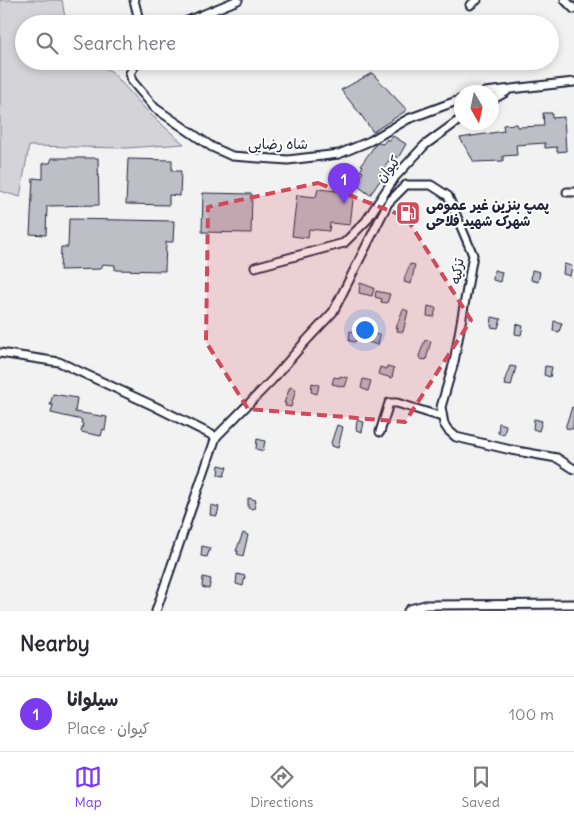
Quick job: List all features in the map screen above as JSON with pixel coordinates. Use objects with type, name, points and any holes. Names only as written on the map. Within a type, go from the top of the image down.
[{"type":"street","points":[[134,0],[138,15]]},
{"type":"street","points":[[202,15],[238,0]]},
{"type":"street","points":[[470,5],[476,0]]},
{"type":"street","points":[[565,0],[574,9]]},
{"type":"street","name":"شاه رضایی","points":[[132,70],[130,73],[132,81],[154,108],[212,147],[232,156],[288,160],[339,154],[370,142],[408,119],[454,102]]},
{"type":"street","points":[[499,91],[574,82]]},
{"type":"street","points":[[499,96],[511,90]]},
{"type":"street","name":"کیوان","points":[[255,267],[344,243],[366,221],[395,177],[425,145],[454,124]]},
{"type":"street","name":"تزکیه","points":[[216,437],[272,380],[333,312],[388,203],[406,185],[431,185],[448,196],[473,256],[454,362],[441,407],[442,417]]},
{"type":"street","points":[[0,353],[59,362],[216,437],[156,611]]},
{"type":"street","points":[[380,432],[389,403],[397,403],[442,417],[448,430],[456,437],[511,450],[557,458],[574,469]]},
{"type":"street","points":[[408,611],[425,605],[574,604]]},
{"type":"highlighted area","points":[[318,183],[406,217],[471,320],[405,422],[248,409],[206,342],[208,207]]},
{"type":"shaded area","points":[[0,0],[62,0],[64,15],[15,15],[15,70],[109,70],[149,113],[184,144],[126,148],[29,146],[20,197],[0,191]]},
{"type":"building","points":[[372,73],[407,110],[373,132],[341,90]]},
{"type":"building","points":[[543,113],[552,113],[552,118],[564,117],[566,151],[557,152],[557,147],[545,148],[545,143],[516,145],[517,155],[503,156],[503,161],[474,162],[460,138],[504,131],[503,125],[516,124],[517,127],[544,126]]},
{"type":"building","points":[[393,136],[406,144],[398,158],[393,155],[379,175],[382,178],[370,195],[355,184],[363,172],[360,171],[363,166],[361,165],[375,145],[378,143],[383,144],[387,139],[389,141]]},
{"type":"building","points":[[52,158],[98,158],[99,205],[47,206],[46,235],[30,234],[33,178],[43,179],[43,163],[50,163]]},
{"type":"building","points":[[128,159],[172,160],[172,171],[181,171],[180,196],[169,195],[169,205],[126,204]]},
{"type":"building","points":[[338,182],[355,184],[350,225],[330,223],[329,231],[309,229],[308,238],[292,236],[297,195],[316,197],[318,189],[337,191]]},
{"type":"building","points":[[203,193],[252,194],[251,233],[202,232]]},
{"type":"building","points":[[69,219],[174,221],[173,242],[166,242],[165,271],[115,270],[115,265],[103,264],[101,269],[60,270],[61,247],[68,247]]},
{"type":"building","points":[[410,264],[415,265],[411,284],[404,282]]},
{"type":"building","points":[[564,264],[572,266],[570,276],[563,274]]},
{"type":"building","points":[[494,270],[502,272],[500,282],[493,280]]},
{"type":"building","points":[[532,270],[540,272],[538,282],[531,280]]},
{"type":"building","points":[[360,283],[374,288],[372,296],[359,293]]},
{"type":"building","points":[[376,291],[390,294],[387,303],[381,302],[382,299],[375,297]]},
{"type":"building","points":[[428,306],[436,308],[434,317],[427,316]]},
{"type":"building","points":[[403,309],[408,311],[403,332],[397,331],[398,328],[396,328]]},
{"type":"building","points":[[492,317],[501,319],[498,328],[491,327]]},
{"type":"building","points":[[554,321],[562,323],[559,332],[553,331]]},
{"type":"building","points":[[516,324],[523,326],[521,335],[515,334]]},
{"type":"building","points":[[350,331],[358,333],[355,342],[349,341]]},
{"type":"building","points":[[366,334],[372,336],[372,334],[380,335],[378,345],[364,341]]},
{"type":"building","points":[[425,340],[431,341],[426,360],[420,359],[419,356]]},
{"type":"building","points":[[387,366],[394,368],[392,378],[378,374],[380,367],[386,369]]},
{"type":"building","points":[[510,366],[516,367],[511,386],[505,385],[506,382],[504,382]]},
{"type":"building","points":[[545,366],[552,367],[550,377],[544,375]]},
{"type":"building","points":[[340,376],[348,378],[345,387],[332,384],[334,377],[339,378]]},
{"type":"building","points":[[363,379],[371,381],[368,391],[361,388]]},
{"type":"building","points":[[312,383],[319,385],[317,394],[311,392]]},
{"type":"building","points":[[290,387],[296,389],[291,407],[285,406],[286,403],[284,403]]},
{"type":"building","points":[[53,394],[77,398],[75,412],[107,417],[105,430],[103,429],[101,436],[81,432],[82,420],[51,413],[53,405],[50,405]]},
{"type":"building","points":[[572,407],[574,408],[573,429],[566,428]]},
{"type":"building","points":[[534,419],[542,421],[539,431],[533,429]]},
{"type":"building","points":[[357,420],[364,422],[362,432],[356,430]]},
{"type":"building","points":[[499,423],[506,425],[504,435],[498,433]]},
{"type":"building","points":[[337,425],[343,427],[338,448],[332,446],[331,443]]},
{"type":"building","points":[[257,439],[265,441],[263,451],[256,449]]},
{"type":"building","points":[[219,465],[227,467],[224,476],[218,475]]},
{"type":"building","points":[[248,498],[256,500],[254,509],[248,508]]},
{"type":"building","points":[[211,505],[219,507],[217,516],[210,515]]},
{"type":"building","points":[[243,533],[248,535],[243,556],[237,554],[238,551],[236,551]]},
{"type":"building","points":[[202,546],[210,548],[207,557],[201,556]]},
{"type":"building","points":[[237,574],[245,576],[243,586],[236,584]]},
{"type":"building","points":[[203,577],[211,579],[209,589],[202,587]]},
{"type":"place","name":"سیلوانا","points":[[344,204]]},
{"type":"place","name":"پمپ بنزین غیر عمومی شهرک شهید فلاحی","points":[[408,213]]}]
